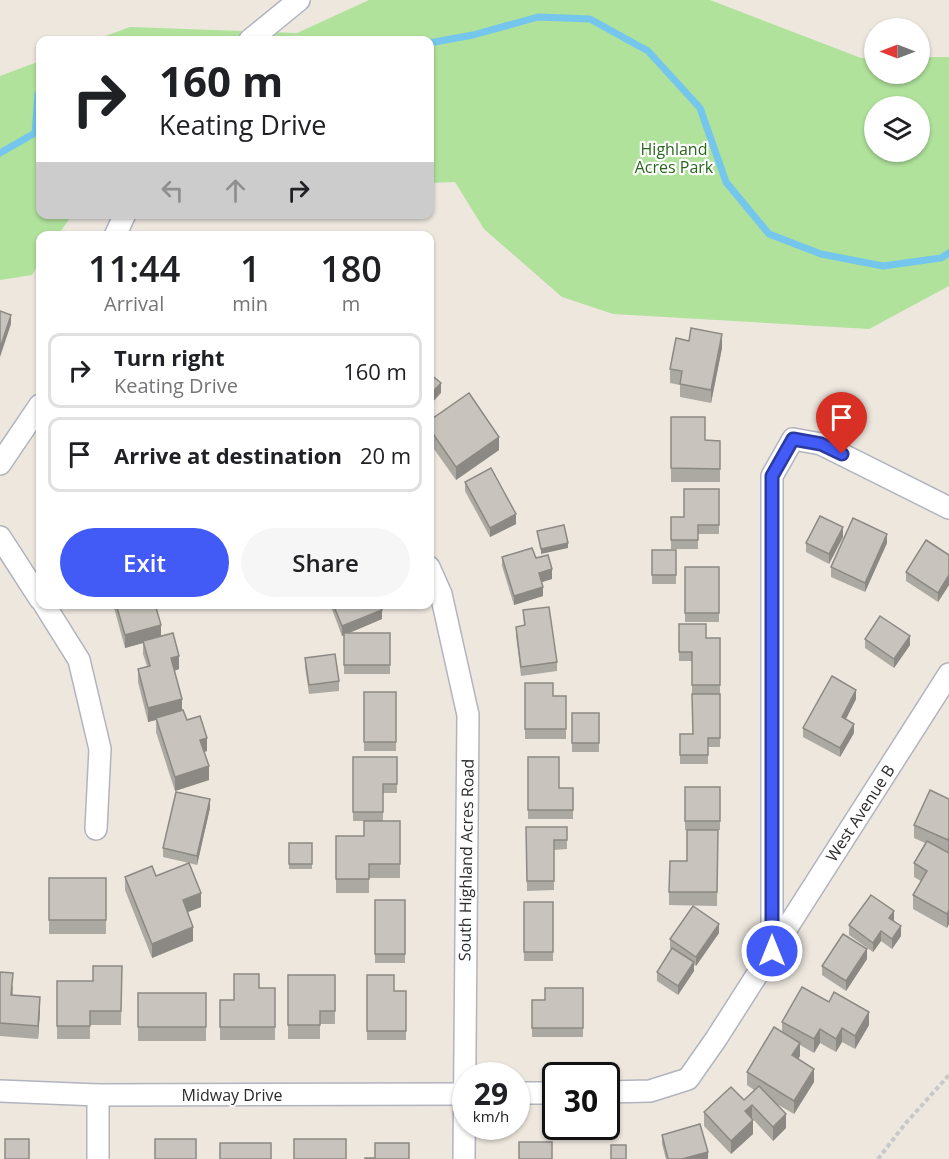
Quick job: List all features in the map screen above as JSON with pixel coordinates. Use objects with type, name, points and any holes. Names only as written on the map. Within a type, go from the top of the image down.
[{"type":"street","points":[[255,36],[299,0]]},
{"type":"street","points":[[0,464],[36,411]]},
{"type":"street","points":[[620,1092],[650,1091],[688,1079],[772,951],[772,476],[793,439],[821,444],[949,508]]},
{"type":"street","points":[[0,537],[36,593]]},
{"type":"street","name":"South Highland Acres Road","points":[[434,578],[441,594],[468,715],[464,1062]]},
{"type":"street","points":[[47,609],[79,660],[100,749],[96,829]]},
{"type":"street","name":"West Avenue B","points":[[772,951],[949,674]]},
{"type":"street","name":"Midway Drive","points":[[0,1091],[98,1095],[452,1094]]},
{"type":"street","points":[[98,1095],[98,1159]]},
{"type":"street","name":"South Highland Acres Road","points":[[464,1140],[464,1159]]},
{"type":"path","points":[[878,1159],[905,1124],[949,1076]]},
{"type":"green space","name":"Highland Acres Park","points":[[369,0],[710,0],[864,58],[864,84],[930,84],[930,57],[949,57],[949,286],[869,329],[613,314],[562,297],[484,229],[455,182],[434,183],[434,36],[105,36],[130,27],[297,33]]},
{"type":"green space","points":[[36,62],[36,219],[69,219],[61,231],[36,231],[36,268],[32,275],[0,280],[0,76]]},
{"type":"building","points":[[0,311],[11,315],[0,348]]},
{"type":"building","points":[[691,328],[722,334],[711,390],[680,384],[682,371],[670,369],[676,338],[689,341]]},
{"type":"building","points":[[434,377],[441,383],[434,391]]},
{"type":"building","points":[[469,393],[499,437],[456,467],[434,435],[434,418]]},
{"type":"building","points":[[671,417],[705,417],[705,440],[720,441],[720,469],[671,468]]},
{"type":"building","points":[[491,468],[516,514],[490,528],[465,482]]},
{"type":"building","points":[[684,489],[719,489],[719,525],[698,525],[698,540],[671,540],[671,517],[684,517]]},
{"type":"building","points":[[820,516],[843,527],[829,554],[806,543]]},
{"type":"building","points":[[853,518],[887,534],[865,583],[831,567]]},
{"type":"building","points":[[564,525],[568,543],[541,549],[537,531]]},
{"type":"building","points":[[926,540],[949,555],[949,575],[938,593],[906,572]]},
{"type":"building","points":[[532,548],[536,558],[548,555],[552,569],[539,573],[543,587],[514,596],[502,557]]},
{"type":"building","points":[[652,550],[676,550],[676,575],[652,575]]},
{"type":"building","points":[[685,567],[719,567],[719,613],[685,613]]},
{"type":"building","points":[[549,607],[557,662],[521,667],[516,627],[525,625],[523,610]]},
{"type":"building","points":[[117,609],[156,609],[161,625],[125,635]]},
{"type":"building","points":[[335,609],[382,609],[382,610],[342,626]]},
{"type":"building","points":[[880,616],[910,636],[894,659],[865,639]]},
{"type":"building","points":[[679,624],[706,624],[706,638],[720,638],[720,685],[692,685],[692,652],[679,652]]},
{"type":"building","points":[[173,633],[179,656],[171,658],[182,699],[148,708],[138,669],[150,666],[143,641]]},
{"type":"building","points":[[344,633],[390,633],[390,665],[344,665]]},
{"type":"building","points":[[335,654],[339,681],[309,685],[305,658]]},
{"type":"building","points":[[832,676],[856,690],[842,717],[854,724],[840,748],[803,728]]},
{"type":"building","points":[[525,683],[553,683],[553,696],[566,696],[566,729],[525,729]]},
{"type":"building","points":[[364,692],[396,692],[396,742],[364,742]]},
{"type":"building","points":[[692,694],[720,694],[720,738],[708,738],[708,755],[680,755],[680,734],[693,734]]},
{"type":"building","points":[[183,710],[187,720],[200,716],[207,738],[200,740],[209,766],[175,777],[156,718]]},
{"type":"building","points":[[572,713],[599,713],[599,743],[572,743]]},
{"type":"building","points":[[353,757],[397,757],[397,784],[383,784],[383,812],[353,812]]},
{"type":"building","points":[[528,757],[559,757],[559,788],[573,788],[573,810],[528,810]]},
{"type":"building","points":[[685,787],[720,787],[720,821],[685,821]]},
{"type":"building","points":[[930,790],[949,799],[948,840],[914,825]]},
{"type":"building","points":[[176,792],[210,799],[197,856],[163,848]]},
{"type":"building","points":[[364,821],[400,821],[400,864],[369,864],[369,879],[336,879],[336,836],[364,836]]},
{"type":"building","points":[[526,827],[567,827],[567,840],[554,840],[554,881],[527,881]]},
{"type":"building","points":[[687,830],[718,830],[717,892],[669,892],[670,861],[687,861]]},
{"type":"building","points":[[927,841],[949,853],[949,910],[947,914],[913,895],[927,871],[914,863]]},
{"type":"building","points":[[289,843],[312,843],[312,864],[289,864]]},
{"type":"building","points":[[189,863],[201,893],[183,900],[193,927],[152,944],[125,877],[152,866],[156,876]]},
{"type":"building","points":[[49,878],[106,878],[106,920],[49,920]]},
{"type":"building","points":[[871,895],[894,911],[889,918],[901,926],[892,939],[881,931],[873,943],[849,925]]},
{"type":"building","points":[[375,900],[405,900],[405,954],[375,954]]},
{"type":"building","points":[[524,902],[553,902],[553,952],[524,952]]},
{"type":"building","points":[[693,906],[719,924],[696,957],[670,939]]},
{"type":"building","points":[[843,934],[867,949],[846,981],[822,966]]},
{"type":"building","points":[[672,948],[694,962],[678,986],[657,972]]},
{"type":"building","points":[[93,966],[122,966],[121,1011],[90,1011],[90,1026],[57,1026],[57,981],[93,981]]},
{"type":"building","points":[[0,972],[13,973],[11,995],[40,997],[38,1026],[0,1023]]},
{"type":"building","points":[[234,974],[259,974],[259,988],[275,988],[275,1027],[220,1027],[220,1000],[234,1000]]},
{"type":"building","points":[[288,975],[335,975],[335,1011],[320,1011],[320,1025],[288,1025]]},
{"type":"building","points":[[367,975],[394,975],[394,991],[406,991],[406,1031],[367,1031]]},
{"type":"building","points":[[802,987],[829,1002],[834,992],[869,1012],[855,1036],[842,1028],[836,1039],[820,1029],[814,1039],[782,1022]]},
{"type":"building","points":[[545,988],[583,988],[583,1028],[532,1028],[532,1000],[545,1000]]},
{"type":"building","points":[[138,993],[206,993],[206,1027],[138,1027]]},
{"type":"building","points":[[774,1027],[800,1043],[792,1055],[814,1069],[794,1101],[747,1072]]},
{"type":"building","points":[[759,1086],[786,1114],[773,1127],[752,1105],[745,1111],[753,1120],[731,1141],[704,1112],[731,1087],[744,1100]]},
{"type":"building","points":[[700,1124],[708,1152],[682,1159],[668,1159],[662,1135]]},
{"type":"building","points":[[5,1139],[29,1139],[29,1159],[5,1159]]},
{"type":"building","points":[[155,1139],[196,1139],[196,1159],[155,1159]]},
{"type":"building","points":[[294,1139],[346,1139],[346,1159],[294,1159]]},
{"type":"building","points":[[519,1142],[552,1142],[552,1159],[519,1159]]},
{"type":"building","points":[[220,1143],[271,1143],[271,1159],[220,1159]]},
{"type":"building","points":[[375,1143],[409,1143],[409,1159],[365,1159],[375,1158]]},
{"type":"building","points":[[611,1145],[626,1145],[626,1159],[611,1159]]},
{"type":"waterway","points":[[434,42],[473,35],[538,17],[590,19],[648,51],[700,108],[726,182],[769,234],[821,254],[883,266],[941,258],[949,253]]},
{"type":"waterway","points":[[0,153],[35,133],[36,120]]},
{"type":"route","points":[[772,951],[772,476],[793,439],[821,444],[842,454]]}]
